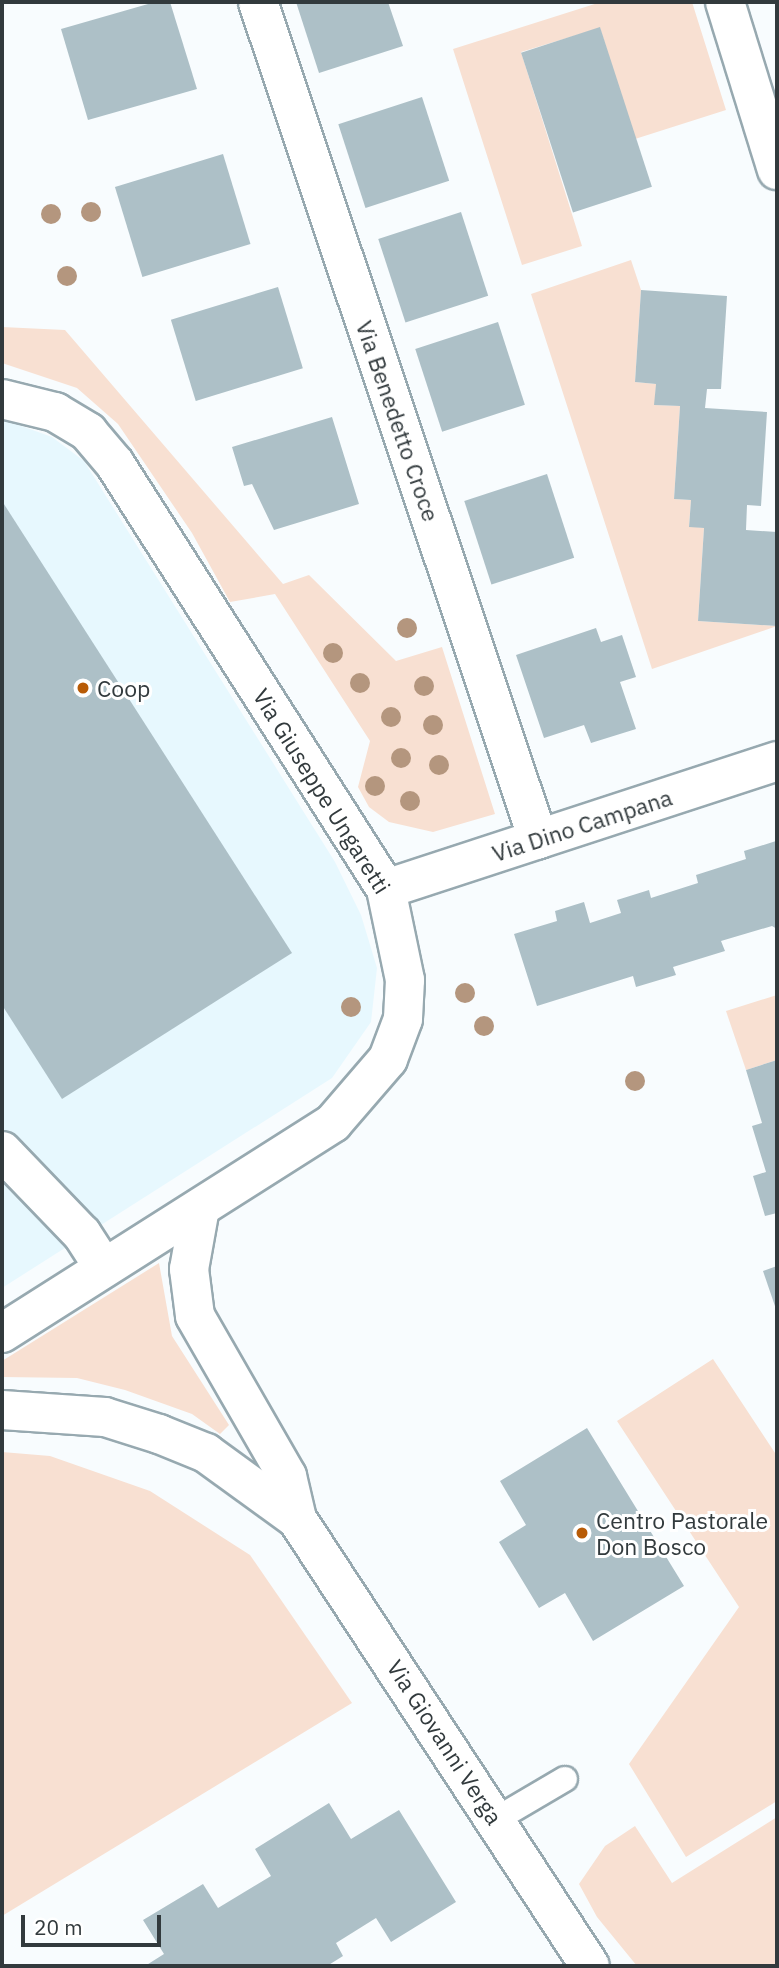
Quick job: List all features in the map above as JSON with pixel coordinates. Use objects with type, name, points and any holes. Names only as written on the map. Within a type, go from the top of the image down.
[{"type":"street","name":"Via Benedetto Croce","points":[[258,2],[538,839]]},
{"type":"street","points":[[725,2],[777,170]]},
{"type":"street","name":"Via Giuseppe Ungaretti","points":[[2,398],[55,412],[88,432],[115,464],[386,889],[405,980],[402,1019],[388,1059],[333,1123],[104,1268]]},
{"type":"street","name":"Via Dino Campana","points":[[386,889],[777,761]]},
{"type":"street","points":[[2,1151],[82,1234],[104,1268],[2,1333]]},
{"type":"street","name":"Via Giovanni Verga","points":[[200,1208],[189,1269],[195,1316],[288,1476],[297,1519]]},
{"type":"street","name":"Via Giovanni Verga","points":[[2,1410],[106,1417],[159,1434],[206,1453],[297,1519],[590,1966]]},
{"type":"lane","points":[[495,1820],[565,1779]]},
{"type":"shaded area","points":[[601,2],[692,2],[726,110],[635,139],[600,28],[521,52],[582,246],[522,265],[453,49]]},
{"type":"shaded area","points":[[631,260],[641,290],[635,382],[656,384],[655,405],[680,406],[674,499],[691,500],[689,526],[704,528],[698,621],[777,626],[652,669],[531,294]]},
{"type":"shaded area","points":[[2,327],[65,330],[283,584],[309,575],[396,661],[442,647],[495,814],[433,832],[389,822],[369,807],[358,787],[370,741],[275,594],[230,602],[192,533],[118,424],[77,388],[2,363]]},
{"type":"shaded area","points":[[2,419],[52,437],[84,461],[335,862],[361,915],[377,968],[371,1022],[332,1078],[2,1288]]},
{"type":"shaded area","points":[[777,995],[777,1060],[746,1070],[726,1011]]},
{"type":"shaded area","points":[[159,1263],[172,1336],[229,1425],[220,1434],[192,1414],[125,1390],[77,1378],[2,1377],[2,1361]]},
{"type":"shaded area","points":[[713,1359],[777,1456],[777,1801],[686,1857],[629,1764],[739,1607],[617,1421]]},
{"type":"shaded area","points":[[2,1452],[50,1456],[150,1491],[250,1555],[352,1703],[2,1916]]},
{"type":"shaded area","points":[[777,1817],[777,1966],[637,1966],[597,1917],[579,1884],[605,1846],[635,1826],[672,1883]]},
{"type":"building","points":[[155,2],[170,2],[197,89],[88,120],[61,29]]},
{"type":"building","points":[[296,2],[388,2],[403,46],[319,73]]},
{"type":"building","points":[[600,27],[652,187],[573,212],[521,53]]},
{"type":"building","points":[[422,97],[449,181],[366,208],[338,124]]},
{"type":"building","points":[[223,154],[250,244],[142,277],[115,187]]},
{"type":"building","points":[[461,212],[488,296],[405,323],[378,239]]},
{"type":"building","points":[[278,287],[303,368],[196,401],[171,320]]},
{"type":"building","points":[[641,290],[727,296],[721,389],[707,389],[705,408],[767,412],[761,506],[747,505],[746,530],[777,532],[777,626],[698,621],[704,528],[689,527],[691,500],[674,499],[680,406],[654,405],[656,384],[635,382]]},
{"type":"building","points":[[498,322],[525,405],[442,432],[415,349]]},
{"type":"building","points":[[332,417],[359,504],[274,530],[252,484],[244,486],[232,447]]},
{"type":"building","points":[[547,474],[574,558],[491,585],[464,501]]},
{"type":"building","points":[[2,501],[292,953],[62,1099],[2,1005]]},
{"type":"building","points":[[596,628],[601,642],[622,635],[636,677],[620,682],[636,729],[591,743],[584,725],[544,738],[516,655]]},
{"type":"building","points":[[776,841],[777,929],[772,926],[721,941],[725,951],[673,967],[676,975],[636,987],[633,976],[537,1006],[514,934],[557,921],[555,911],[584,902],[590,923],[621,913],[617,900],[649,890],[651,898],[698,883],[696,875],[746,859],[744,851]]},
{"type":"building","points":[[777,1060],[777,1213],[765,1216],[753,1176],[766,1172],[752,1126],[762,1123],[746,1070]]},
{"type":"building","points":[[777,1266],[777,1312],[763,1271]]},
{"type":"building","name":"Centro Pastorale Don Bosco","points":[[587,1428],[684,1586],[593,1641],[565,1593],[539,1608],[499,1542],[526,1525],[500,1481]]},
{"type":"building","points":[[329,1803],[351,1839],[399,1810],[456,1902],[391,1942],[376,1918],[336,1943],[343,1956],[327,1966],[145,1966],[164,1954],[143,1920],[203,1884],[218,1908],[271,1876],[255,1849]]},
{"type":"place","name":"Coop","points":[[83,688]]},
{"type":"place","name":"Centro Pastorale Don Bosco","points":[[582,1533]]}]
